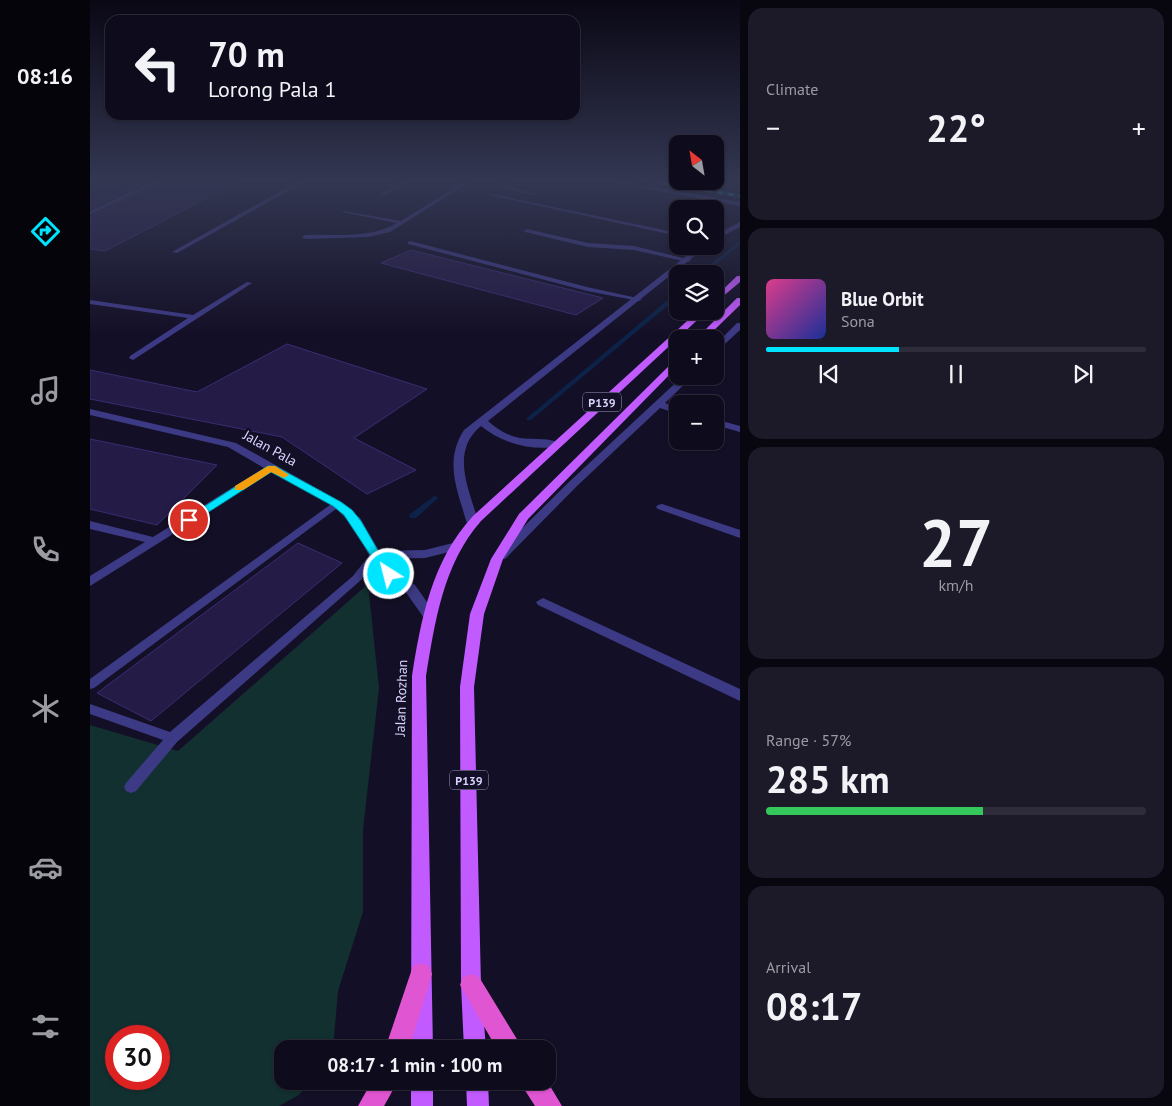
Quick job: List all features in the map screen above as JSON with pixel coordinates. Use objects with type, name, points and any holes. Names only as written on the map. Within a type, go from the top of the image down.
[{"type":"highway","points":[[400,1040],[421,974]]},
{"type":"highway","points":[[471,985],[505,1040]]},
{"type":"highway","points":[[370,1106],[380,1090]]},
{"type":"highway","points":[[538,1090],[550,1106]]},
{"type":"main road","points":[[724,293],[740,278]]},
{"type":"main road","points":[[709,330],[740,300]]},
{"type":"main road","name":"Jalan Rozhan","points":[[422,1040],[419,676],[429,616],[456,546],[473,524],[555,444],[693,320]]},
{"type":"main road","name":"P139","points":[[474,1040],[471,985],[467,687],[475,623],[497,560],[523,517],[669,369]]},
{"type":"main road","points":[[422,1090],[422,1106]]},
{"type":"main road","points":[[477,1090],[478,1106]]},
{"type":"street","points":[[175,252],[212,232]]},
{"type":"street","points":[[473,524],[457,470],[456,456],[460,443],[481,420],[694,255]]},
{"type":"street","points":[[724,341],[740,325]]},
{"type":"street","points":[[497,560],[573,484],[680,385]]},
{"type":"street","points":[[660,405],[669,408]]},
{"type":"street","name":"Jalan Pala","points":[[90,412],[232,445],[337,504],[356,521],[375,555],[389,574],[410,588],[429,616]]},
{"type":"street","points":[[481,420],[500,436],[513,441],[555,444]]},
{"type":"street","points":[[724,425],[740,429]]},
{"type":"street","points":[[90,582],[271,468]]},
{"type":"street","points":[[662,507],[740,534]]},
{"type":"street","points":[[90,525],[156,540]]},
{"type":"street","points":[[375,555],[415,556],[434,554],[456,546]]},
{"type":"street","points":[[543,602],[740,696]]},
{"type":"lane","points":[[305,237],[368,235],[385,232]]},
{"type":"lane","points":[[530,232],[588,245],[634,248],[688,260]]},
{"type":"lane","points":[[410,243],[588,289],[639,299]]},
{"type":"lane","points":[[133,358],[249,282]]},
{"type":"lane","points":[[90,302],[194,318]]},
{"type":"lane","points":[[90,685],[337,504]]},
{"type":"lane","points":[[131,787],[172,738],[357,578],[375,555]]},
{"type":"lane","points":[[90,709],[172,738]]},
{"type":"green space","points":[[368,584],[379,688],[363,830],[363,912],[338,991],[334,1040],[274,1040],[274,1090],[303,1090],[299,1095],[279,1106],[90,1106],[90,725],[178,751]]},
{"type":"building","points":[[90,232],[142,232],[105,251],[90,249]]},
{"type":"building","points":[[411,250],[603,298],[576,315],[381,263]]},
{"type":"building","points":[[287,344],[427,389],[354,438],[416,470],[367,494],[282,437],[90,399],[90,370],[197,392]]},
{"type":"building","points":[[90,439],[217,465],[157,525],[90,509]]},
{"type":"building","points":[[298,543],[342,563],[151,721],[97,693]]},
{"type":"waterway","points":[[712,265],[740,242]]},
{"type":"waterway","points":[[529,419],[669,302]]},
{"type":"waterway","points":[[413,516],[435,498]]},
{"type":"slow traffic","points":[[239,488],[271,468],[284,475]]},
{"type":"route","points":[[189,520],[271,468],[348,512],[356,521],[363,536],[389,574]]}]
